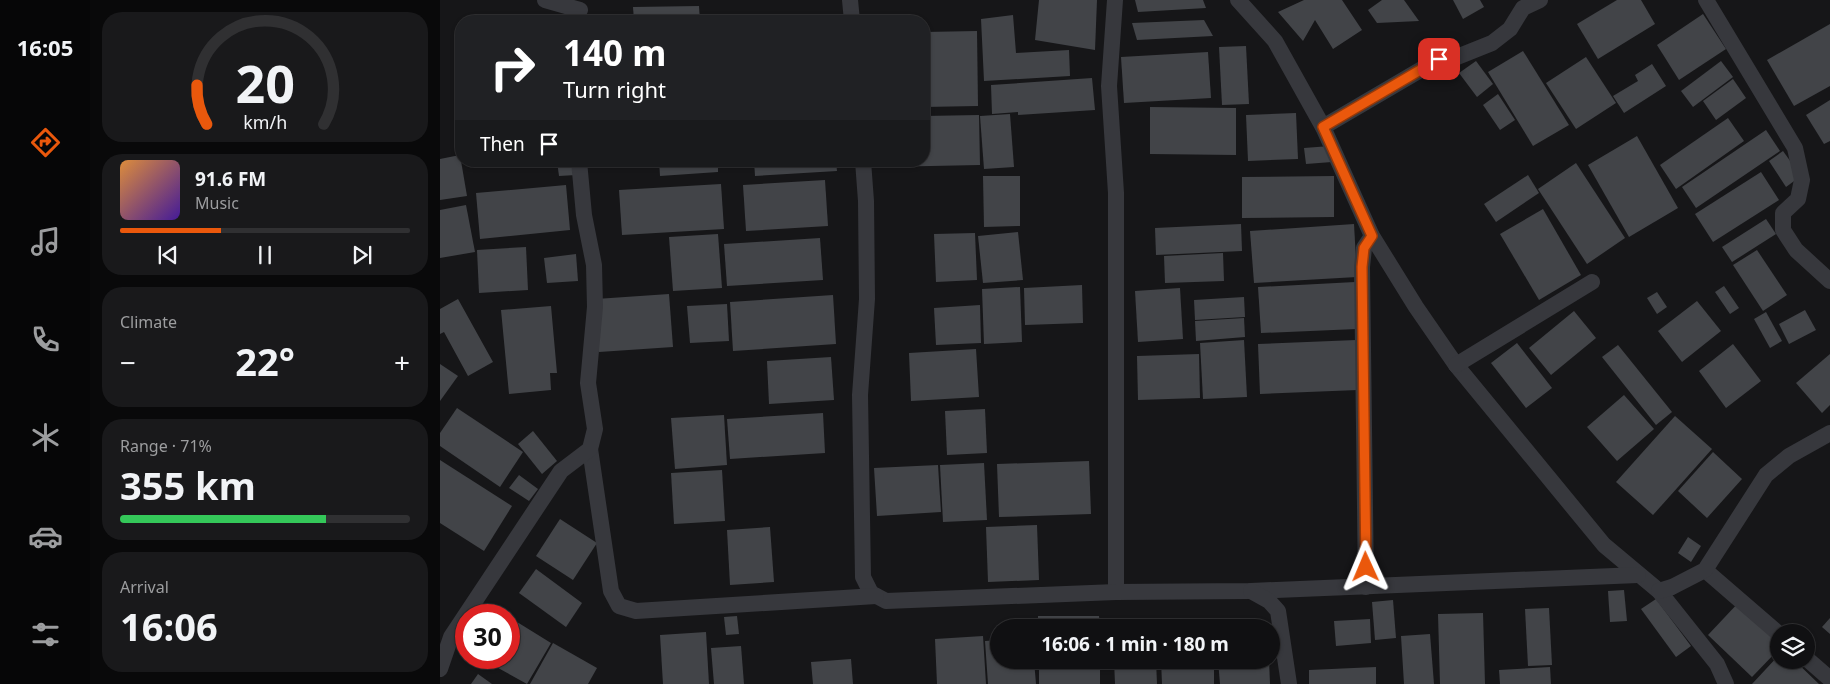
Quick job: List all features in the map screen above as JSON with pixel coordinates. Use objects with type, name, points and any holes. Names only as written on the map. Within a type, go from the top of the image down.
[{"type":"street","points":[[545,0],[582,10]]},
{"type":"street","points":[[850,0],[851,15]]},
{"type":"street","points":[[1115,0],[1109,86],[1116,193],[1116,592]]},
{"type":"street","points":[[1238,0],[1276,41],[1323,127],[1372,236],[1416,307],[1456,365],[1604,545],[1659,591],[1717,664],[1726,684]]},
{"type":"street","points":[[1323,127],[1439,59],[1457,57],[1492,43],[1510,28],[1523,8],[1540,0]]},
{"type":"street","points":[[1706,0],[1794,148],[1802,180],[1798,199],[1783,213],[1783,230],[1796,250],[1830,281]]},
{"type":"street","points":[[580,167],[584,215],[594,266],[595,307],[588,383],[595,429],[590,449],[611,592],[619,606],[636,611],[876,596]]},
{"type":"street","points":[[863,167],[866,201],[867,299],[860,395],[863,577],[871,593],[876,596],[886,601],[1116,592],[1251,591],[1638,575]]},
{"type":"street","points":[[1366,587],[1362,267],[1364,248],[1372,236]]},
{"type":"street","points":[[1456,365],[1592,282]]},
{"type":"street","points":[[1659,591],[1672,587],[1705,570],[1766,475],[1789,456],[1830,433]]},
{"type":"street","points":[[440,669],[446,633],[561,470],[590,449]]},
{"type":"street","points":[[1705,570],[1770,626]]},
{"type":"street","points":[[1251,591],[1269,601],[1278,611],[1289,684]]},
{"type":"street","points":[[1815,666],[1830,679]]},
{"type":"building","points":[[1039,0],[1097,0],[1095,50],[1035,40]]},
{"type":"building","points":[[1135,0],[1203,0],[1206,8],[1138,12]]},
{"type":"building","points":[[1304,0],[1342,0],[1362,30],[1333,49],[1315,20],[1303,41],[1278,12]]},
{"type":"building","points":[[1382,0],[1404,0],[1419,21],[1377,23],[1368,10]]},
{"type":"building","points":[[1453,0],[1480,0],[1484,7],[1463,19]]},
{"type":"building","points":[[1617,0],[1641,0],[1655,24],[1598,59],[1577,24]]},
{"type":"building","points":[[699,6],[700,15],[634,15],[633,7]]},
{"type":"building","points":[[1703,14],[1726,49],[1679,80],[1657,45]]},
{"type":"building","points":[[1013,15],[1016,53],[1069,50],[1070,76],[984,81],[981,19]]},
{"type":"building","points":[[1204,20],[1213,36],[1137,40],[1132,23]]},
{"type":"building","points":[[1830,24],[1830,86],[1794,106],[1767,60]]},
{"type":"building","points":[[977,31],[978,106],[930,107],[930,32]]},
{"type":"building","points":[[1246,46],[1249,104],[1222,105],[1219,47]]},
{"type":"building","points":[[1523,51],[1569,125],[1533,146],[1488,72]]},
{"type":"building","points":[[1208,52],[1211,98],[1124,103],[1121,57]]},
{"type":"building","points":[[1586,57],[1616,103],[1576,129],[1546,83]]},
{"type":"building","points":[[1476,61],[1493,84],[1477,97],[1459,73]]},
{"type":"building","points":[[1721,61],[1733,77],[1693,107],[1681,91]]},
{"type":"building","points":[[1652,64],[1666,86],[1624,113],[1613,96],[1638,81],[1635,75]]},
{"type":"building","points":[[1092,78],[1095,110],[1018,115],[1018,112],[992,114],[991,85]]},
{"type":"building","points":[[1733,79],[1746,98],[1716,120],[1703,101]]},
{"type":"building","points":[[1498,94],[1515,120],[1500,130],[1483,105]]},
{"type":"building","points":[[1830,100],[1830,141],[1824,144],[1806,115]]},
{"type":"building","points":[[1150,107],[1236,108],[1236,155],[1150,154]]},
{"type":"building","points":[[1296,113],[1298,159],[1248,161],[1246,115]]},
{"type":"building","points":[[1010,114],[1014,167],[984,169],[980,116]]},
{"type":"building","points":[[979,115],[980,165],[930,166],[930,116]]},
{"type":"building","points":[[1728,118],[1744,141],[1676,189],[1660,165]]},
{"type":"building","points":[[1766,130],[1780,151],[1696,208],[1682,187]]},
{"type":"building","points":[[1637,136],[1678,208],[1629,237],[1588,165]]},
{"type":"building","points":[[1330,146],[1332,162],[1306,164],[1304,148]]},
{"type":"building","points":[[1783,151],[1801,176],[1786,187],[1769,161]]},
{"type":"building","points":[[455,156],[455,167],[462,167],[467,196],[440,200],[440,159]]},
{"type":"building","points":[[1576,163],[1625,238],[1587,264],[1538,189]]},
{"type":"building","points":[[558,167],[575,167],[576,175],[559,176]]},
{"type":"building","points":[[659,167],[718,167],[718,172],[660,176]]},
{"type":"building","points":[[754,167],[837,167],[837,171],[755,176]]},
{"type":"building","points":[[1761,172],[1779,200],[1713,242],[1695,214]]},
{"type":"building","points":[[1528,175],[1539,193],[1496,222],[1484,204]]},
{"type":"building","points":[[983,176],[1020,176],[1020,226],[984,227]]},
{"type":"building","points":[[1334,176],[1334,217],[1242,218],[1242,177]]},
{"type":"building","points":[[825,180],[828,226],[746,231],[743,185]]},
{"type":"building","points":[[721,184],[724,229],[622,235],[619,190]]},
{"type":"building","points":[[566,185],[570,230],[480,239],[476,193]]},
{"type":"building","points":[[466,205],[475,252],[440,258],[440,210]]},
{"type":"building","points":[[1543,209],[1581,275],[1539,300],[1500,234]]},
{"type":"building","points":[[1766,219],[1776,234],[1732,262],[1722,247]]},
{"type":"building","points":[[1241,224],[1242,251],[1156,255],[1155,228]]},
{"type":"building","points":[[1354,224],[1357,277],[1254,283],[1250,231]]},
{"type":"building","points":[[1018,232],[1023,280],[983,283],[978,236]]},
{"type":"building","points":[[975,233],[977,280],[936,282],[934,234]]},
{"type":"building","points":[[718,234],[722,288],[673,291],[669,237]]},
{"type":"building","points":[[820,238],[823,280],[727,286],[724,244]]},
{"type":"building","points":[[526,247],[528,290],[479,293],[477,250]]},
{"type":"building","points":[[1757,250],[1787,295],[1763,311],[1733,265]]},
{"type":"building","points":[[1223,253],[1224,281],[1165,283],[1164,256]]},
{"type":"building","points":[[576,254],[578,281],[547,283],[544,258]]},
{"type":"building","points":[[1355,282],[1357,329],[1261,333],[1258,287]]},
{"type":"building","points":[[1082,285],[1083,323],[1025,325],[1024,288]]},
{"type":"building","points":[[1724,286],[1739,308],[1730,314],[1715,292]]},
{"type":"building","points":[[1020,287],[1022,342],[984,344],[982,289]]},
{"type":"building","points":[[1180,288],[1183,339],[1138,342],[1135,291]]},
{"type":"building","points":[[1657,292],[1667,307],[1657,314],[1647,298]]},
{"type":"building","points":[[669,294],[673,347],[599,352],[596,299]]},
{"type":"building","points":[[833,295],[836,344],[733,351],[730,302]]},
{"type":"building","points":[[1244,297],[1245,317],[1195,320],[1194,300]]},
{"type":"building","points":[[458,299],[493,362],[468,376],[444,332],[440,334],[440,309]]},
{"type":"building","points":[[1697,301],[1721,331],[1682,362],[1658,331]]},
{"type":"building","points":[[727,304],[729,341],[690,343],[687,306]]},
{"type":"building","points":[[980,305],[981,343],[936,345],[934,308]]},
{"type":"building","points":[[551,306],[557,373],[550,373],[551,390],[509,394],[501,310]]},
{"type":"building","points":[[1805,310],[1816,330],[1789,344],[1779,324]]},
{"type":"building","points":[[1574,311],[1596,338],[1551,375],[1529,348]]},
{"type":"building","points":[[1766,312],[1782,341],[1770,348],[1754,319]]},
{"type":"building","points":[[1244,318],[1245,337],[1196,341],[1195,321]]},
{"type":"building","points":[[1244,340],[1247,397],[1203,399],[1200,343]]},
{"type":"building","points":[[1356,340],[1358,390],[1260,394],[1258,344]]},
{"type":"building","points":[[1517,343],[1552,388],[1526,408],[1491,363]]},
{"type":"building","points":[[1733,344],[1761,381],[1726,408],[1699,371]]},
{"type":"building","points":[[1618,345],[1672,412],[1656,425],[1602,357]]},
{"type":"building","points":[[976,349],[979,397],[911,401],[909,353]]},
{"type":"building","points":[[1199,354],[1200,398],[1138,400],[1137,356]]},
{"type":"building","points":[[1830,354],[1830,405],[1822,413],[1796,383]]},
{"type":"building","points":[[831,357],[834,400],[769,404],[767,361]]},
{"type":"building","points":[[440,364],[458,376],[440,401]]},
{"type":"building","points":[[1624,395],[1654,429],[1617,461],[1587,427]]},
{"type":"building","points":[[457,408],[523,452],[500,487],[440,446],[440,433]]},
{"type":"building","points":[[985,409],[987,453],[947,455],[945,411]]},
{"type":"building","points":[[823,413],[825,453],[730,459],[727,419]]},
{"type":"building","points":[[724,415],[727,465],[675,469],[671,418]]},
{"type":"building","points":[[1675,416],[1712,449],[1653,515],[1616,482]]},
{"type":"building","points":[[533,431],[557,461],[542,474],[518,444]]},
{"type":"building","points":[[1713,452],[1742,479],[1707,518],[1678,491]]},
{"type":"building","points":[[440,460],[512,506],[484,551],[440,523]]},
{"type":"building","points":[[1089,461],[1091,514],[999,517],[997,464]]},
{"type":"building","points":[[984,463],[987,520],[943,522],[940,465]]},
{"type":"building","points":[[938,465],[941,512],[877,516],[874,468]]},
{"type":"building","points":[[722,470],[725,521],[674,524],[671,473]]},
{"type":"building","points":[[519,475],[538,489],[529,501],[509,488]]},
{"type":"building","points":[[560,519],[597,543],[573,580],[536,556]]},
{"type":"building","points":[[1037,525],[1039,580],[988,582],[986,527]]},
{"type":"building","points":[[770,527],[774,582],[730,585],[727,530]]},
{"type":"building","points":[[1688,537],[1701,546],[1691,562],[1678,553]]},
{"type":"building","points":[[536,569],[582,603],[566,627],[519,593]]},
{"type":"building","points":[[1624,590],[1627,621],[1610,622],[1608,591]]},
{"type":"building","points":[[1656,599],[1691,646],[1676,657],[1641,609]]},
{"type":"building","points":[[1393,600],[1396,638],[1375,640],[1372,602]]},
{"type":"building","points":[[1740,601],[1770,629],[1770,658],[1752,677],[1708,635]]},
{"type":"building","points":[[1549,608],[1552,665],[1528,666],[1525,609]]},
{"type":"building","points":[[1483,613],[1485,684],[1440,684],[1438,614]]},
{"type":"building","points":[[737,616],[739,634],[726,635],[724,617]]},
{"type":"building","points":[[1038,616],[1099,616],[1099,619],[1038,619]]},
{"type":"building","points":[[1830,618],[1830,634],[1822,627]]},
{"type":"building","points":[[1370,619],[1371,643],[1336,646],[1334,621]]},
{"type":"building","points":[[520,624],[551,643],[527,684],[500,669],[520,669]]},
{"type":"building","points":[[706,632],[709,684],[663,684],[660,635]]},
{"type":"building","points":[[1430,634],[1434,684],[1404,684],[1401,636]]},
{"type":"building","points":[[983,636],[986,684],[937,684],[935,639]]},
{"type":"building","points":[[985,641],[990,641],[990,669],[1035,669],[1036,684],[988,684]]},
{"type":"building","points":[[553,643],[597,668],[588,684],[530,684]]},
{"type":"building","points":[[741,646],[744,684],[714,684],[711,648]]},
{"type":"building","points":[[851,659],[853,684],[813,684],[811,662]]},
{"type":"building","points":[[1770,665],[1770,669],[1803,669],[1819,684],[1752,684]]},
{"type":"building","points":[[1376,667],[1376,684],[1309,684],[1309,670]]},
{"type":"building","points":[[1550,667],[1551,684],[1500,684],[1499,670]]},
{"type":"building","points":[[1039,669],[1100,669],[1100,684],[1039,684]]},
{"type":"building","points":[[1114,669],[1156,669],[1157,684],[1115,684]]},
{"type":"building","points":[[1161,669],[1214,669],[1214,684],[1162,684]]},
{"type":"building","points":[[1219,669],[1269,669],[1270,684],[1220,684]]},
{"type":"building","points":[[478,674],[492,684],[471,684]]},
{"type":"route","points":[[1366,567],[1362,267],[1364,248],[1372,236],[1323,127],[1439,59]]}]
